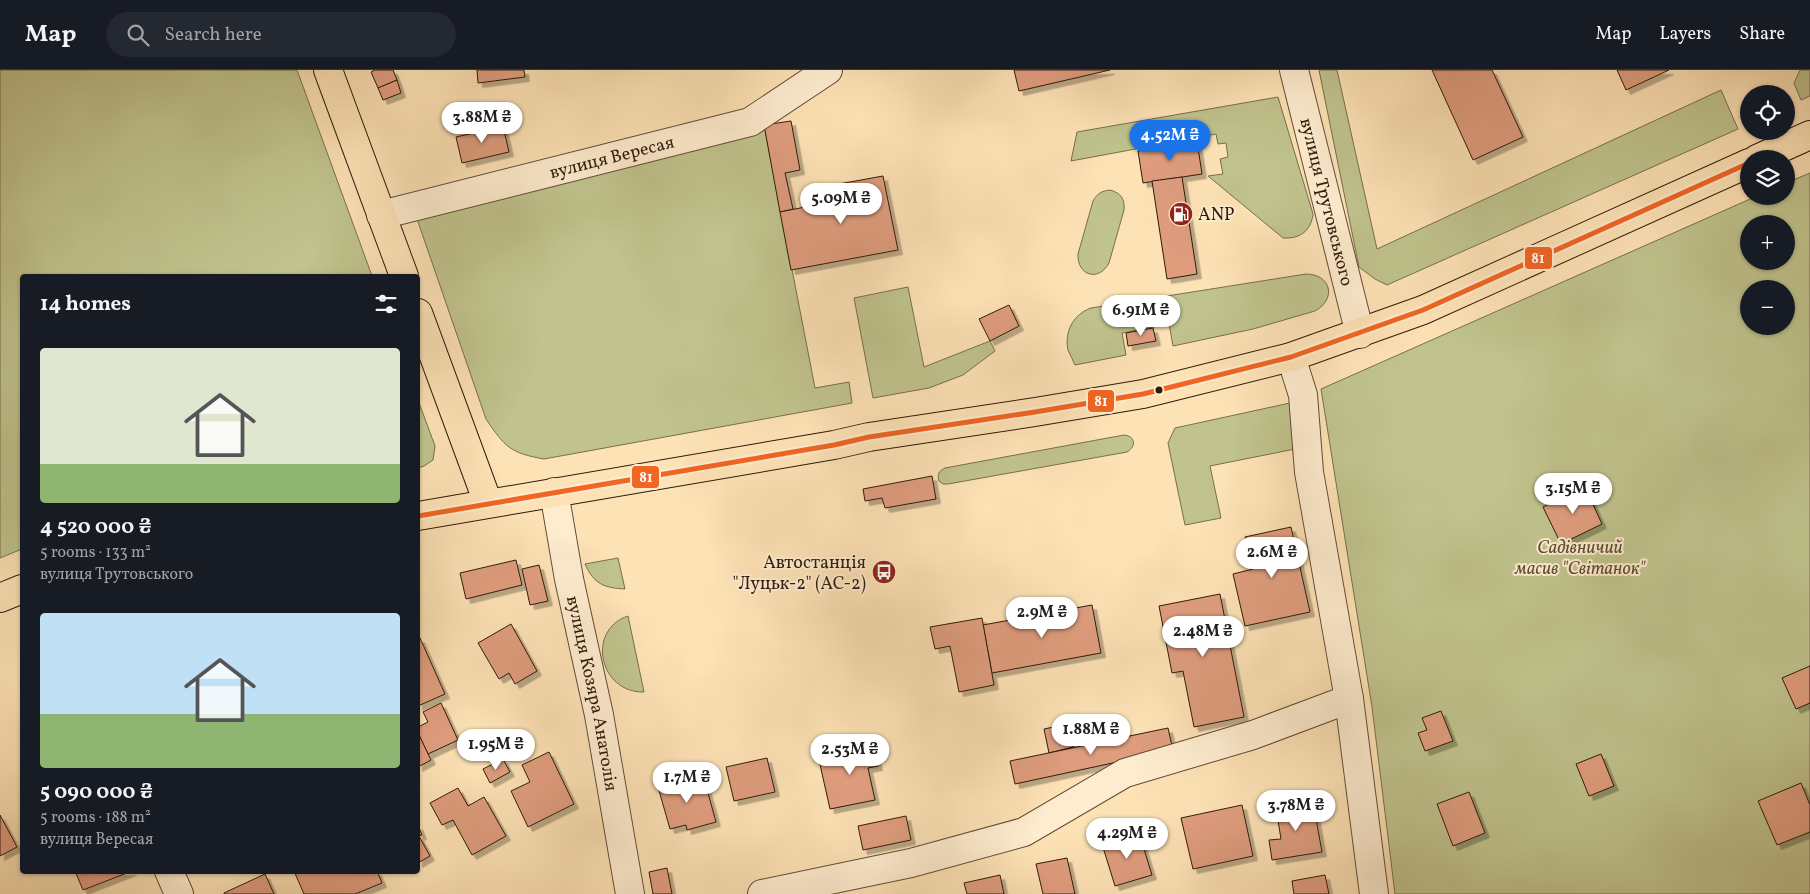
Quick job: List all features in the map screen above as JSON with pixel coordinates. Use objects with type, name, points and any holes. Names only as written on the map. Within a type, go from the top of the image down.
[{"type":"main road","points":[[328,70],[403,274]]},
{"type":"main road","points":[[1778,150],[1810,135]]},
{"type":"main road","points":[[420,516],[834,445],[869,437],[1143,394],[1291,357],[1423,310],[1740,167]]},
{"type":"main road","points":[[420,318],[488,503]]},
{"type":"main road","points":[[0,598],[20,590]]},
{"type":"street","name":"вулиця Вересая","points":[[381,214],[750,122],[828,70]]},
{"type":"street","name":"вулиця Трутовського","points":[[1294,70],[1360,334]]},
{"type":"street","points":[[1291,357],[1304,395],[1309,472],[1349,699],[1374,894]]},
{"type":"street","name":"вулиця Козяра Анатолія","points":[[554,492],[569,579],[598,715],[630,894]]},
{"type":"street","points":[[762,894],[911,863],[1024,832],[1125,773],[1253,735],[1349,699]]},
{"type":"street","points":[[170,874],[179,894]]},
{"type":"green space","points":[[0,70],[297,70],[371,274],[20,274],[20,550],[0,558]]},
{"type":"green space","points":[[1319,70],[1337,70],[1377,249],[1721,90],[1738,129],[1387,285],[1359,267]]},
{"type":"green space","points":[[1800,70],[1810,70],[1810,96],[1801,100],[1794,83]]},
{"type":"green space","points":[[1278,97],[1313,214],[1310,225],[1304,233],[1295,237],[1283,238],[1208,176],[1223,174],[1220,159],[1228,157],[1226,143],[1218,144],[1216,134],[1071,161],[1077,132]]},
{"type":"green space","points":[[764,125],[815,388],[849,382],[852,403],[544,459],[523,454],[509,447],[498,436],[486,419],[416,216]]},
{"type":"green space","name":"Садівничий масив \"Світанок\"","points":[[1810,173],[1810,894],[1395,894],[1372,707],[1321,389],[1740,204],[1795,205],[1795,179]]},
{"type":"green space","points":[[1110,190],[1122,197],[1124,210],[1109,263],[1100,273],[1089,274],[1081,267],[1078,254],[1093,201],[1100,193]]},
{"type":"green space","points":[[1306,274],[1321,278],[1328,288],[1326,300],[1315,311],[1253,329],[1173,346],[1169,324],[1122,333],[1126,355],[1075,365],[1068,350],[1068,336],[1072,324],[1080,314],[1091,308]]},
{"type":"green space","points":[[908,287],[924,367],[990,341],[995,351],[963,375],[929,388],[873,398],[854,298]]},
{"type":"green space","points":[[1290,403],[1295,449],[1210,466],[1221,518],[1185,525],[1168,443],[1175,428]]},
{"type":"green space","points":[[420,405],[435,446],[433,460],[420,467]]},
{"type":"green space","points":[[1124,435],[1131,437],[1133,442],[1132,447],[1127,452],[948,484],[943,484],[939,481],[939,473],[945,468]]},
{"type":"green space","points":[[618,558],[625,589],[600,584],[588,571],[585,564]]},
{"type":"green space","points":[[628,616],[644,692],[629,690],[617,683],[608,672],[603,660],[603,646],[606,634],[615,623]]},
{"type":"building","points":[[375,70],[393,70],[397,80],[378,88],[371,72]]},
{"type":"building","points":[[477,70],[524,70],[525,77],[478,83]]},
{"type":"building","points":[[1014,70],[1110,70],[1019,91]]},
{"type":"building","points":[[1432,70],[1492,70],[1523,137],[1473,160]]},
{"type":"building","points":[[1617,70],[1669,70],[1626,90]]},
{"type":"building","points":[[397,80],[401,93],[383,100],[378,88]]},
{"type":"building","points":[[791,121],[800,170],[785,173],[793,209],[780,212],[764,125]]},
{"type":"building","points":[[503,126],[509,152],[462,163],[456,137]]},
{"type":"building","points":[[1197,141],[1202,174],[1143,183],[1138,151]]},
{"type":"building","points":[[883,176],[898,250],[791,270],[780,212],[820,204],[817,188]]},
{"type":"building","points":[[1182,177],[1197,274],[1167,279],[1152,181]]},
{"type":"building","points":[[1009,305],[1019,326],[990,341],[979,319]]},
{"type":"building","points":[[1153,328],[1156,341],[1128,346],[1126,333]]},
{"type":"building","points":[[932,476],[936,499],[885,508],[882,498],[865,501],[863,489]]},
{"type":"building","points":[[1585,487],[1602,524],[1561,544],[1543,507]]},
{"type":"building","points":[[1291,527],[1310,612],[1245,626],[1233,574],[1253,569],[1245,537]]},
{"type":"building","points":[[516,560],[522,585],[466,599],[460,573]]},
{"type":"building","points":[[539,565],[548,601],[530,605],[522,569]]},
{"type":"building","points":[[1220,594],[1244,717],[1194,727],[1183,671],[1172,673],[1159,606]]},
{"type":"building","points":[[1092,605],[1101,653],[992,673],[983,625]]},
{"type":"building","points":[[982,618],[994,685],[959,692],[950,646],[935,649],[930,627]]},
{"type":"building","points":[[511,624],[537,671],[515,684],[509,673],[499,679],[478,643]]},
{"type":"building","points":[[420,638],[445,694],[420,705]]},
{"type":"building","points":[[1810,666],[1810,703],[1796,709],[1782,678]]},
{"type":"building","points":[[441,703],[458,740],[428,754],[420,737],[420,726],[428,722],[423,712]]},
{"type":"building","points":[[1441,711],[1453,741],[1425,751],[1418,733],[1427,730],[1422,718]]},
{"type":"building","points":[[1068,724],[1073,747],[1049,753],[1044,729]]},
{"type":"building","points":[[1168,728],[1173,750],[1015,784],[1010,761]]},
{"type":"building","points":[[420,737],[431,760],[420,766]]},
{"type":"building","points":[[873,741],[878,766],[868,768],[875,800],[830,809],[819,760],[853,753],[851,746]]},
{"type":"building","points":[[549,752],[574,804],[528,827],[511,791],[530,782],[522,765]]},
{"type":"building","points":[[1601,754],[1614,786],[1589,796],[1576,764]]},
{"type":"building","points":[[767,758],[775,792],[734,801],[726,767]]},
{"type":"building","points":[[503,759],[510,772],[490,783],[483,769]]},
{"type":"building","points":[[703,775],[716,822],[687,830],[686,825],[670,829],[658,787]]},
{"type":"building","points":[[1801,783],[1810,805],[1810,832],[1777,845],[1758,801]]},
{"type":"building","points":[[458,788],[468,806],[484,797],[506,836],[472,855],[453,820],[442,825],[430,803]]},
{"type":"building","points":[[1469,792],[1485,833],[1453,846],[1437,804]]},
{"type":"building","points":[[1313,802],[1322,852],[1272,860],[1269,840],[1281,839],[1276,808]]},
{"type":"building","points":[[1242,805],[1253,856],[1193,869],[1181,818]]},
{"type":"building","points":[[0,815],[17,847],[0,856]]},
{"type":"building","points":[[906,816],[911,840],[863,850],[858,826]]},
{"type":"building","points":[[1139,833],[1152,875],[1115,886],[1102,844]]},
{"type":"building","points":[[420,838],[430,856],[420,862]]},
{"type":"building","points":[[1067,858],[1075,894],[1043,894],[1036,864]]},
{"type":"building","points":[[667,868],[672,894],[653,894],[649,872]]},
{"type":"building","points":[[76,874],[124,874],[83,890]]},
{"type":"building","points":[[265,874],[274,894],[224,894],[224,893]]},
{"type":"building","points":[[295,874],[378,874],[382,883],[355,894],[304,894]]},
{"type":"building","points":[[1000,875],[1004,894],[967,894],[964,883]]},
{"type":"building","points":[[1325,875],[1329,894],[1294,894],[1292,881]]},
{"type":"transit line","name":"81","points":[[420,516],[834,445],[869,437],[1143,394],[1291,357],[1423,310],[1740,167]]},
{"type":"place","name":"ANP","points":[[1181,214]]},
{"type":"place","name":"Автостанція \"Луцьк-2\" (АС-2)","points":[[884,572]]}]
